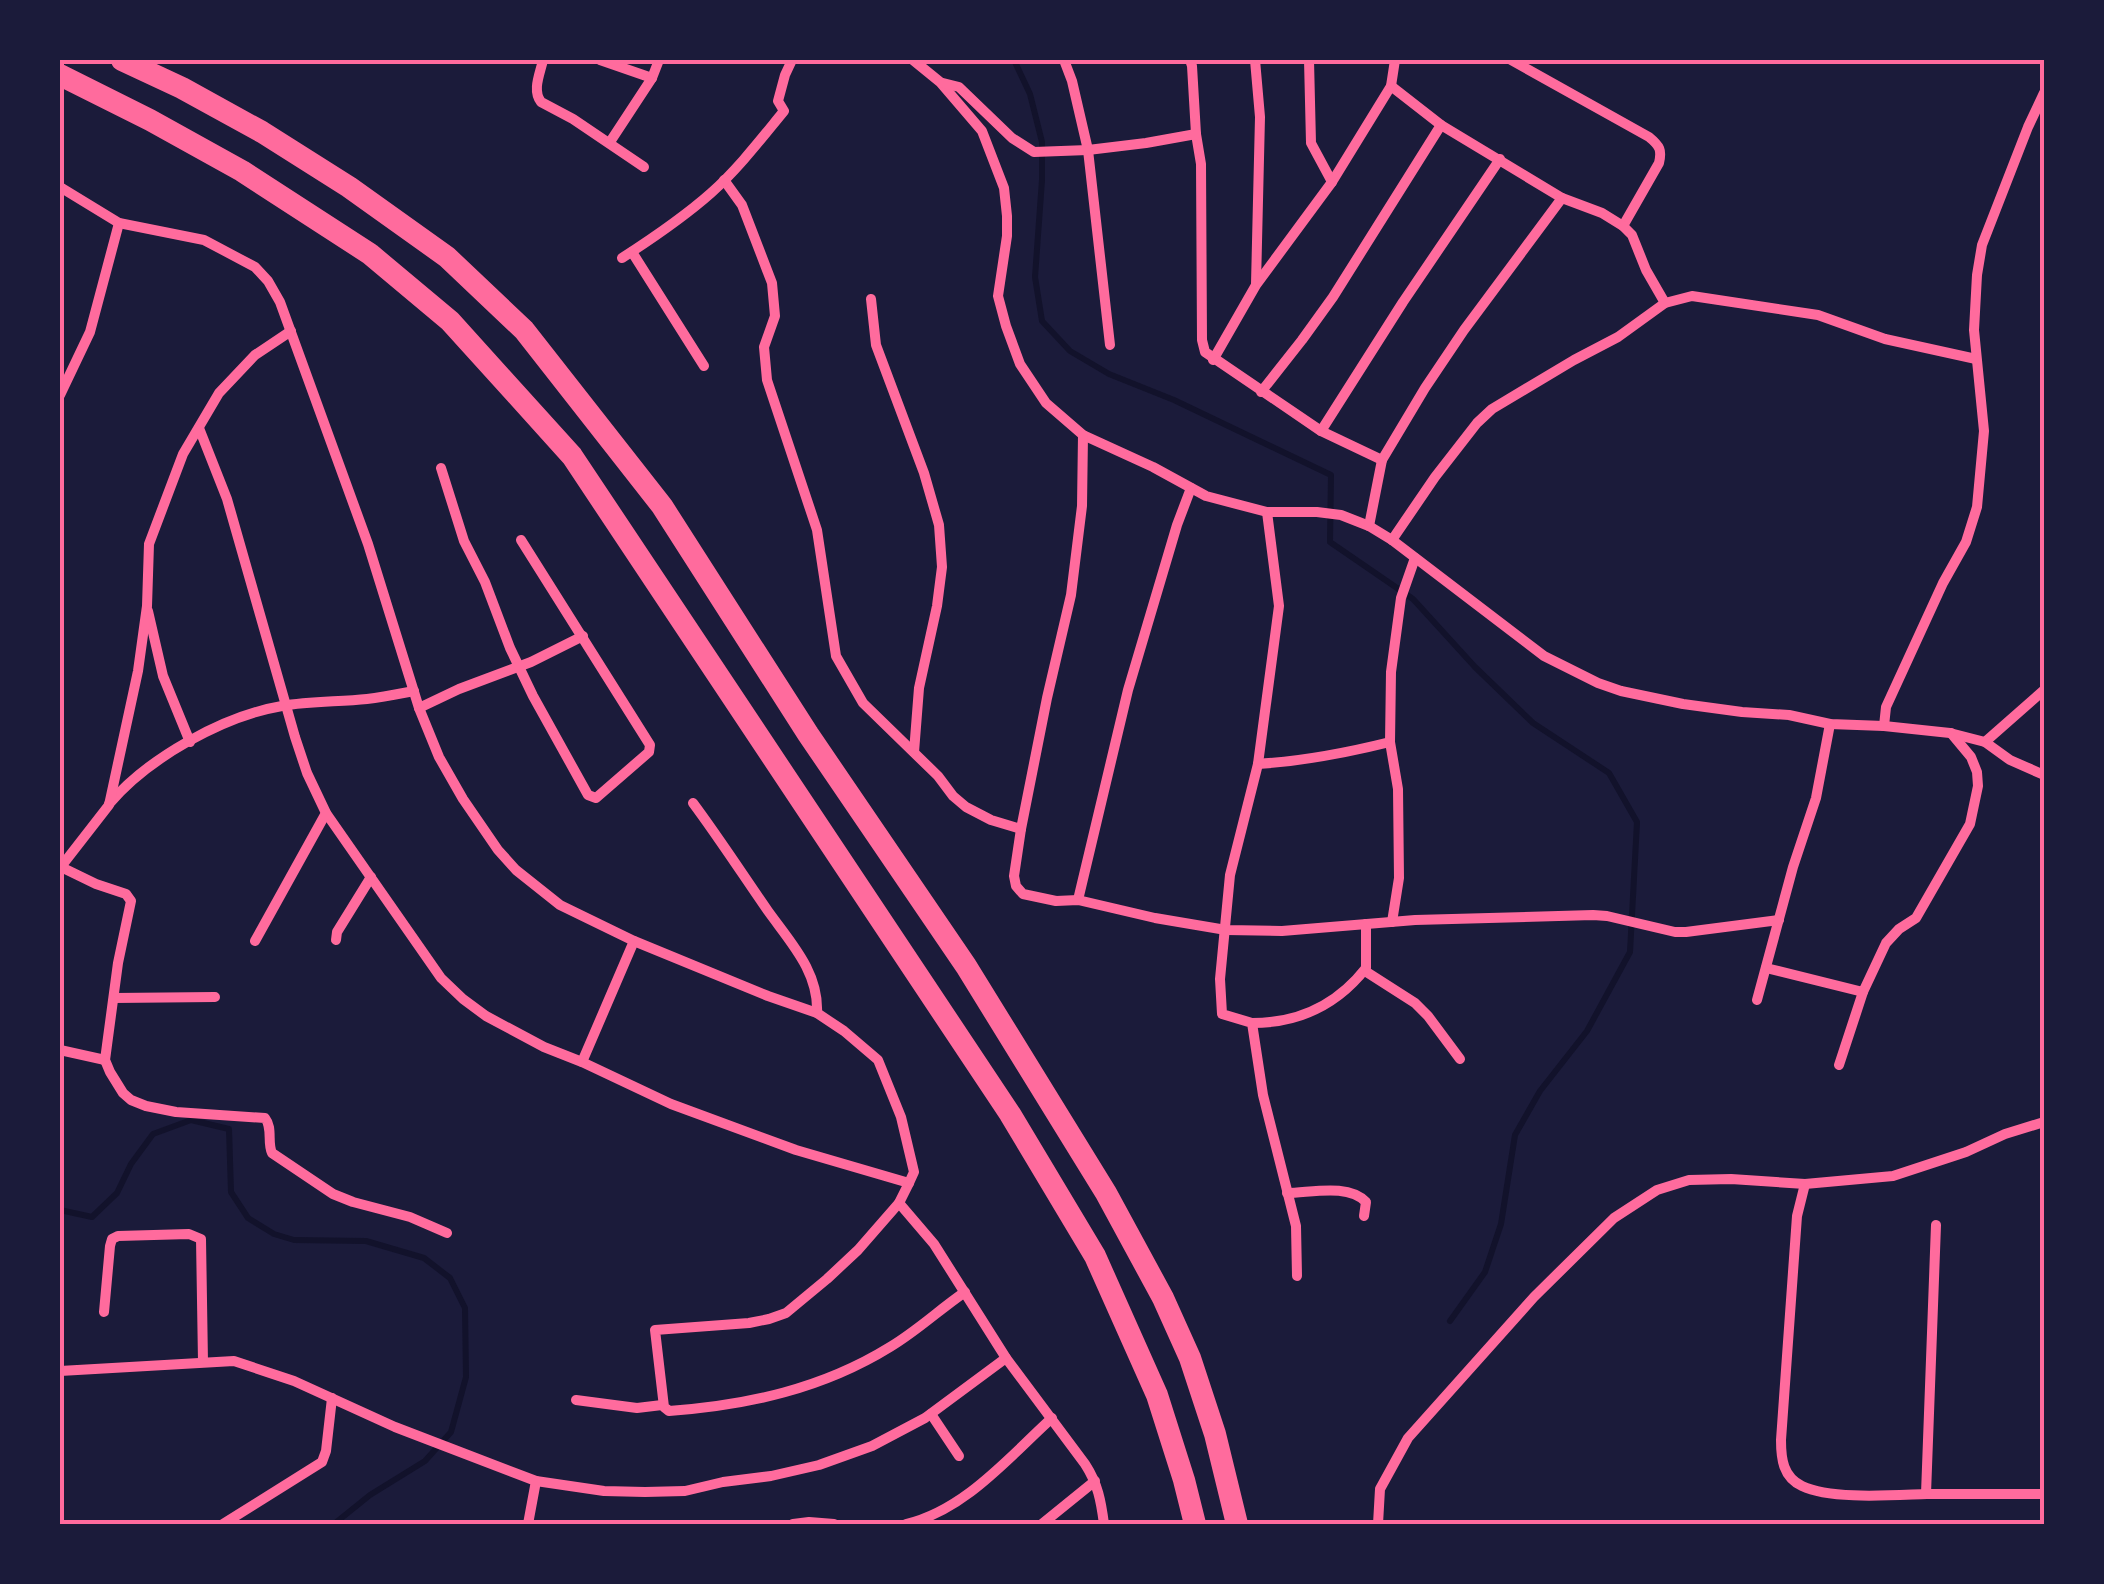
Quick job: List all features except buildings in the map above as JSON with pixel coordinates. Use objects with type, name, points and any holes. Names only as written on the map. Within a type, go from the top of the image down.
[{"type":"highway","points":[[122,60],[262,132],[349,186],[447,257],[524,330],[662,506],[808,734],[966,966],[1106,1193],[1163,1298],[1190,1358],[1215,1434],[1237,1524]]},
{"type":"highway","points":[[60,75],[242,171],[370,254],[450,321],[572,456],[1010,1114],[1095,1256],[1157,1395],[1195,1524]]},
{"type":"street","points":[[543,60],[536,88],[541,102],[644,167]]},
{"type":"street","points":[[600,60],[652,78]]},
{"type":"street","points":[[610,142],[652,78],[659,60]]},
{"type":"street","points":[[704,366],[627,255],[712,193],[784,110],[778,102],[792,60]]},
{"type":"street","points":[[914,60],[940,82],[982,131],[1004,188],[1007,236],[998,296],[1020,364],[1046,403],[1083,436],[1206,496],[1266,512],[1341,514],[1369,526],[1544,656],[1598,683],[1652,699],[1742,712],[1789,715],[1830,724],[1950,732],[1985,742],[2010,760],[2044,775]]},
{"type":"street","points":[[1064,60],[1088,150],[1110,345]]},
{"type":"street","points":[[1190,60],[1201,164],[1205,352],[1322,432],[1382,460]]},
{"type":"street","points":[[1255,60],[1260,117],[1256,285]]},
{"type":"street","points":[[1309,60],[1312,143],[1332,182]]},
{"type":"street","points":[[1213,360],[1256,285],[1332,182],[1392,86],[1395,60]]},
{"type":"street","points":[[1511,60],[1650,137],[1659,146],[1658,163],[1624,226]]},
{"type":"street","points":[[940,82],[959,87],[1012,138],[1034,152],[1146,144],[1196,134]]},
{"type":"street","points":[[1392,86],[1441,125],[1562,198],[1624,226],[1632,234],[1664,303]]},
{"type":"street","points":[[1884,726],[1886,707],[1966,542],[1977,507],[1984,431],[1974,330],[1982,245],[2044,93]]},
{"type":"street","points":[[1261,392],[1333,297],[1441,125]]},
{"type":"street","points":[[1322,432],[1402,302],[1500,159]]},
{"type":"street","points":[[724,180],[742,205],[772,283],[775,316],[764,347],[766,380],[817,530],[836,656],[864,703],[966,808],[1021,828]]},
{"type":"street","points":[[60,187],[119,224],[204,240],[255,267],[268,281],[280,302],[368,544],[419,708],[439,757],[463,799],[516,870],[560,906],[634,941],[818,1014],[878,1060],[901,1118],[914,1172],[899,1203],[858,1250],[786,1313],[749,1323],[655,1330],[662,1405],[669,1411],[722,1407],[820,1381],[858,1366],[896,1344],[966,1292]]},
{"type":"street","points":[[1369,526],[1382,460],[1464,330],[1562,198]]},
{"type":"street","points":[[60,395],[90,332],[119,224]]},
{"type":"street","points":[[1392,540],[1435,477],[1492,409],[1618,337],[1664,303],[1692,296],[1818,315],[1858,331],[1976,359]]},
{"type":"street","points":[[871,299],[876,345],[924,472],[939,525],[942,568],[919,688],[914,752]]},
{"type":"street","points":[[109,805],[138,671],[148,544],[184,454],[218,394],[255,355],[291,331]]},
{"type":"street","points":[[198,428],[226,499],[286,705],[326,813],[442,978],[486,1016],[671,1104],[796,1150],[910,1183]]},
{"type":"street","points":[[1083,436],[1082,506],[1071,594],[1014,876],[1016,886],[1024,894],[1078,900],[1226,930],[1608,916],[1686,932],[1779,920]]},
{"type":"street","points":[[442,468],[464,541],[485,582],[510,648],[588,795],[596,798],[651,748],[520,540]]},
{"type":"street","points":[[1078,900],[1128,690],[1176,525],[1191,488]]},
{"type":"street","points":[[1266,512],[1279,606],[1258,764],[1230,875],[1220,979],[1222,1014],[1252,1024],[1291,1020],[1340,996],[1367,966],[1366,924]]},
{"type":"street","points":[[1392,922],[1399,878],[1398,789],[1390,742],[1392,672],[1402,598],[1415,558]]},
{"type":"street","points":[[146,606],[163,676],[190,742]]},
{"type":"street","points":[[419,708],[520,667],[583,636]]},
{"type":"street","points":[[1985,742],[2044,690]]},
{"type":"street","points":[[414,692],[286,705],[228,722],[148,768],[118,794],[60,868],[130,898],[106,1060],[123,1093],[146,1106],[176,1112],[265,1118],[272,1153],[333,1194],[447,1233]]},
{"type":"street","points":[[1757,1000],[1816,798],[1830,724]]},
{"type":"street","points":[[1839,1064],[1863,992],[1886,942],[1916,918],[1970,824],[1977,772],[1972,757],[1950,732]]},
{"type":"street","points":[[1258,764],[1296,762],[1390,742]]},
{"type":"street","points":[[693,802],[796,946],[818,997],[818,1014]]},
{"type":"street","points":[[255,941],[326,813]]},
{"type":"street","points":[[336,940],[370,877]]},
{"type":"street","points":[[582,1062],[634,941]]},
{"type":"street","points":[[1766,968],[1863,992]]},
{"type":"street","points":[[1364,971],[1415,1004],[1460,1059]]},
{"type":"street","points":[[114,998],[215,997]]},
{"type":"street","points":[[1252,1024],[1263,1095],[1296,1226],[1297,1276]]},
{"type":"street","points":[[60,1050],[106,1060]]},
{"type":"street","points":[[1378,1524],[1380,1489],[1408,1438],[1534,1297],[1614,1218],[1657,1190],[1689,1180],[1805,1184],[1893,1176],[2044,1122]]},
{"type":"street","points":[[1805,1184],[1797,1216],[1781,1459],[1787,1472],[1804,1487],[1827,1493],[2044,1494]]},
{"type":"street","points":[[1287,1194],[1356,1194],[1366,1202],[1364,1216]]},
{"type":"street","points":[[899,1203],[934,1244],[1006,1358],[1096,1481],[1104,1524]]},
{"type":"street","points":[[1926,1494],[1936,1225]]},
{"type":"street","points":[[104,1312],[112,1240],[118,1236],[196,1236],[201,1239],[204,1362]]},
{"type":"street","points":[[60,1370],[234,1361],[294,1381],[395,1427],[536,1482],[604,1491],[686,1491],[819,1465],[872,1446],[931,1414],[1006,1358]]},
{"type":"street","points":[[223,1524],[322,1462],[332,1398]]},
{"type":"street","points":[[576,1400],[637,1408],[662,1405]]},
{"type":"street","points":[[931,1414],[959,1456]]},
{"type":"street","points":[[906,1524],[957,1501],[1052,1418]]},
{"type":"street","points":[[1042,1524],[1096,1481]]},
{"type":"street","points":[[528,1524],[536,1482]]},
{"type":"street","points":[[794,1524],[834,1524]]},
{"type":"waterway","points":[[1014,60],[1030,94],[1042,142],[1035,277],[1042,321],[1070,351],[1109,374],[1174,400],[1331,475],[1330,542],[1413,599],[1533,723],[1609,773],[1637,822],[1630,952],[1587,1031],[1540,1091],[1515,1135],[1501,1224],[1485,1272],[1450,1321]]},
{"type":"waterway","points":[[60,1210],[92,1217],[117,1193],[131,1164],[153,1134],[191,1120],[229,1129],[231,1192],[248,1218],[274,1234],[294,1240],[366,1241],[424,1258],[450,1278],[465,1308],[466,1377],[451,1432],[425,1461],[370,1495],[334,1524]]}]
